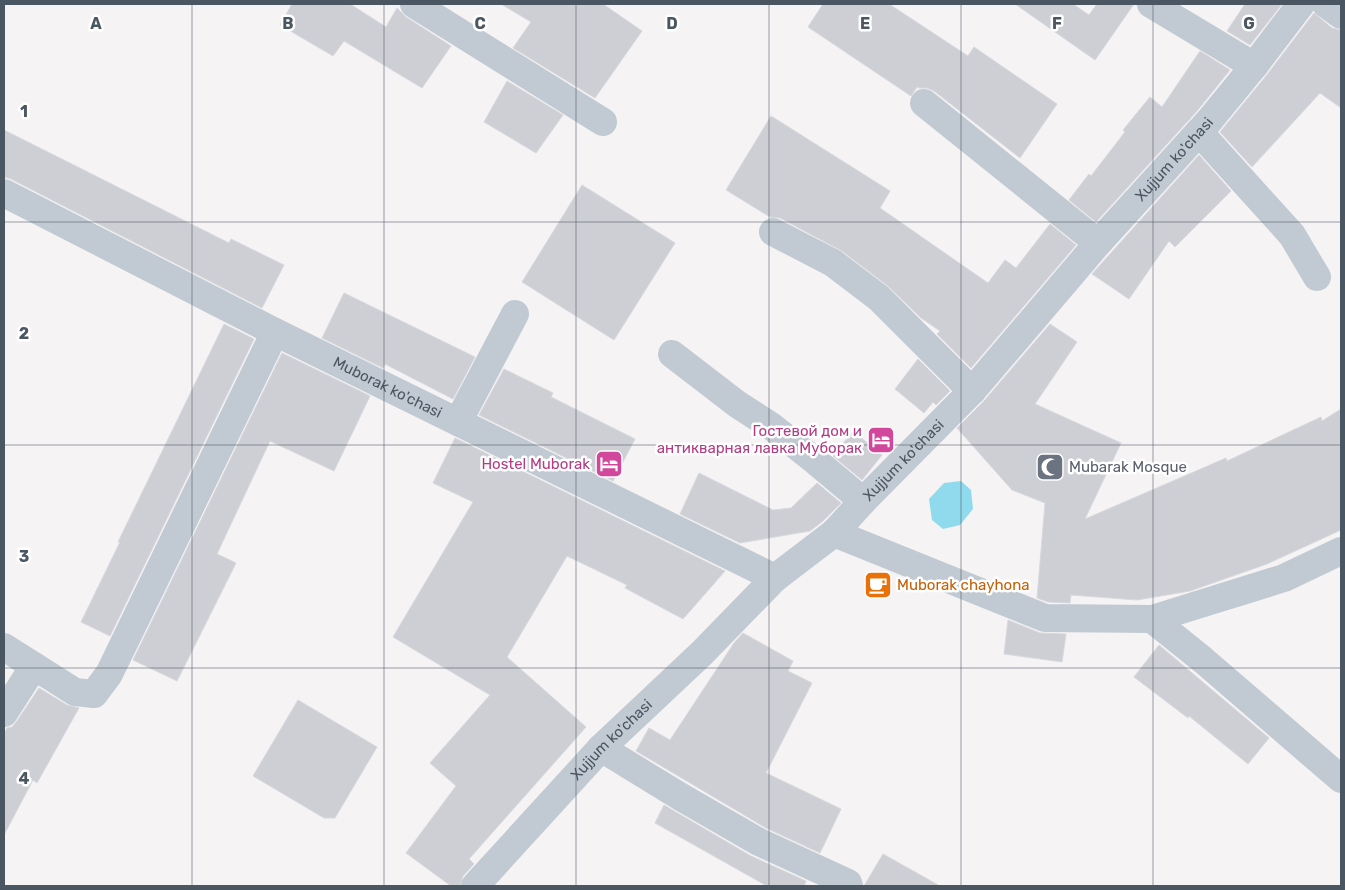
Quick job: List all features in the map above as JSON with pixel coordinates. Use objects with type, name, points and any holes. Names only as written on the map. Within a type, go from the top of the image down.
[{"type":"street","points":[[414,4],[602,122]]},
{"type":"street","points":[[1151,4],[1254,66]]},
{"type":"street","name":"Xujjum ko'chasi","points":[[475,886],[601,748],[702,653],[775,578],[834,533],[863,501],[972,391],[1098,243],[1199,132],[1254,66],[1301,4]]},
{"type":"street","points":[[1326,4],[1341,15]]},
{"type":"street","points":[[924,104],[1098,243]]},
{"type":"street","points":[[1199,132],[1292,235],[1317,277]]},
{"type":"street","name":"Muborak ko'chasi","points":[[4,193],[275,332],[775,578]]},
{"type":"street","points":[[774,232],[833,263],[878,298],[972,391]]},
{"type":"street","points":[[458,422],[515,314]]},
{"type":"street","points":[[4,647],[75,692],[94,694],[108,674],[275,332]]},
{"type":"street","points":[[672,354],[737,404],[771,426],[863,501]]},
{"type":"street","points":[[834,533],[1045,618],[1152,619],[1284,578],[1341,551]]},
{"type":"street","points":[[1152,619],[1203,660],[1341,779]]},
{"type":"street","points":[[4,712],[34,666]]},
{"type":"street","points":[[601,748],[759,842],[848,882],[849,886]]},
{"type":"water","points":[[961,481],[971,490],[973,509],[960,525],[943,529],[932,520],[929,499],[944,483]]},
{"type":"building","points":[[292,4],[350,4],[386,27],[397,8],[406,17],[451,46],[422,88],[344,41],[333,56],[280,25]]},
{"type":"building","points":[[501,4],[603,4],[642,31],[595,98],[513,48],[531,22]]},
{"type":"building","points":[[823,4],[889,4],[968,56],[974,47],[1057,104],[1020,158],[934,91],[917,87],[911,96],[808,27]]},
{"type":"building","points":[[1015,4],[1073,4],[1089,15],[1097,4],[1134,4],[1095,60]]},
{"type":"building","points":[[1245,4],[1282,4],[1250,45],[1227,31]]},
{"type":"building","points":[[1314,13],[1332,28],[1341,30],[1341,108],[1320,93],[1252,167],[1220,132]]},
{"type":"building","points":[[1200,51],[1230,70],[1197,111],[1096,222],[1069,200],[1089,174],[1091,176],[1125,132],[1123,130],[1150,97],[1162,107]]},
{"type":"building","points":[[507,81],[563,115],[536,153],[484,122]]},
{"type":"building","points":[[771,116],[890,191],[880,208],[988,283],[1005,260],[1016,268],[1050,224],[1076,245],[971,368],[937,334],[940,331],[921,318],[888,286],[842,251],[780,218],[770,217],[726,190]]},
{"type":"building","points":[[4,130],[229,243],[231,239],[284,265],[262,308],[4,177]]},
{"type":"building","points":[[1199,155],[1231,191],[1175,247],[1169,241],[1129,299],[1092,274]]},
{"type":"building","points":[[582,185],[675,243],[614,340],[522,282]]},
{"type":"building","points":[[344,293],[475,357],[453,399],[385,364],[383,368],[322,338]]},
{"type":"building","points":[[224,324],[254,339],[110,636],[81,622]]},
{"type":"building","points":[[1050,324],[1077,342],[1035,404],[1121,443],[1085,519],[1226,458],[1227,461],[1321,417],[1322,421],[1341,409],[1341,530],[1267,564],[1190,591],[1137,600],[1071,595],[1070,603],[1048,602],[1037,598],[1045,503],[1012,490],[957,428],[984,401]]},
{"type":"building","points":[[282,353],[370,396],[334,471],[270,441],[217,554],[236,563],[177,681],[133,660]]},
{"type":"building","points":[[918,359],[950,391],[936,405],[933,402],[924,413],[895,389]]},
{"type":"building","points":[[504,369],[553,393],[551,397],[635,439],[613,481],[479,415]]},
{"type":"building","points":[[853,431],[882,455],[862,480],[833,456]]},
{"type":"building","points":[[455,438],[725,571],[683,619],[625,588],[627,585],[567,556],[507,657],[586,727],[469,859],[474,864],[463,876],[460,886],[451,886],[406,853],[456,786],[430,763],[490,695],[393,637],[473,502],[433,483]]},
{"type":"building","points":[[699,473],[773,510],[791,508],[817,483],[841,503],[810,531],[740,543],[680,514]]},
{"type":"building","points":[[1008,620],[1040,633],[1066,634],[1062,662],[1004,654]]},
{"type":"building","points":[[743,633],[793,661],[788,671],[812,683],[766,773],[841,809],[820,853],[766,828],[636,751],[649,728],[670,740],[734,643]]},
{"type":"building","points":[[1159,645],[1269,738],[1248,764],[1189,716],[1188,718],[1134,677]]},
{"type":"building","points":[[39,688],[67,705],[79,708],[37,783],[33,780],[4,835],[4,734],[7,728],[12,727],[17,721]]},
{"type":"building","points":[[298,700],[377,747],[335,818],[324,818],[253,776]]},
{"type":"building","points":[[664,805],[751,856],[806,881],[804,886],[767,886],[655,823]]},
{"type":"building","points":[[883,854],[940,886],[864,886]]},
{"type":"place","name":"Гостевой дом и антикварная лавка Муборак","points":[[881,440]]},
{"type":"place","name":"Hostel Muborak","points":[[609,464]]},
{"type":"place","name":"Mubarak Mosque","points":[[1050,467]]},
{"type":"place","name":"Muborak chayhona","points":[[878,585]]}]
